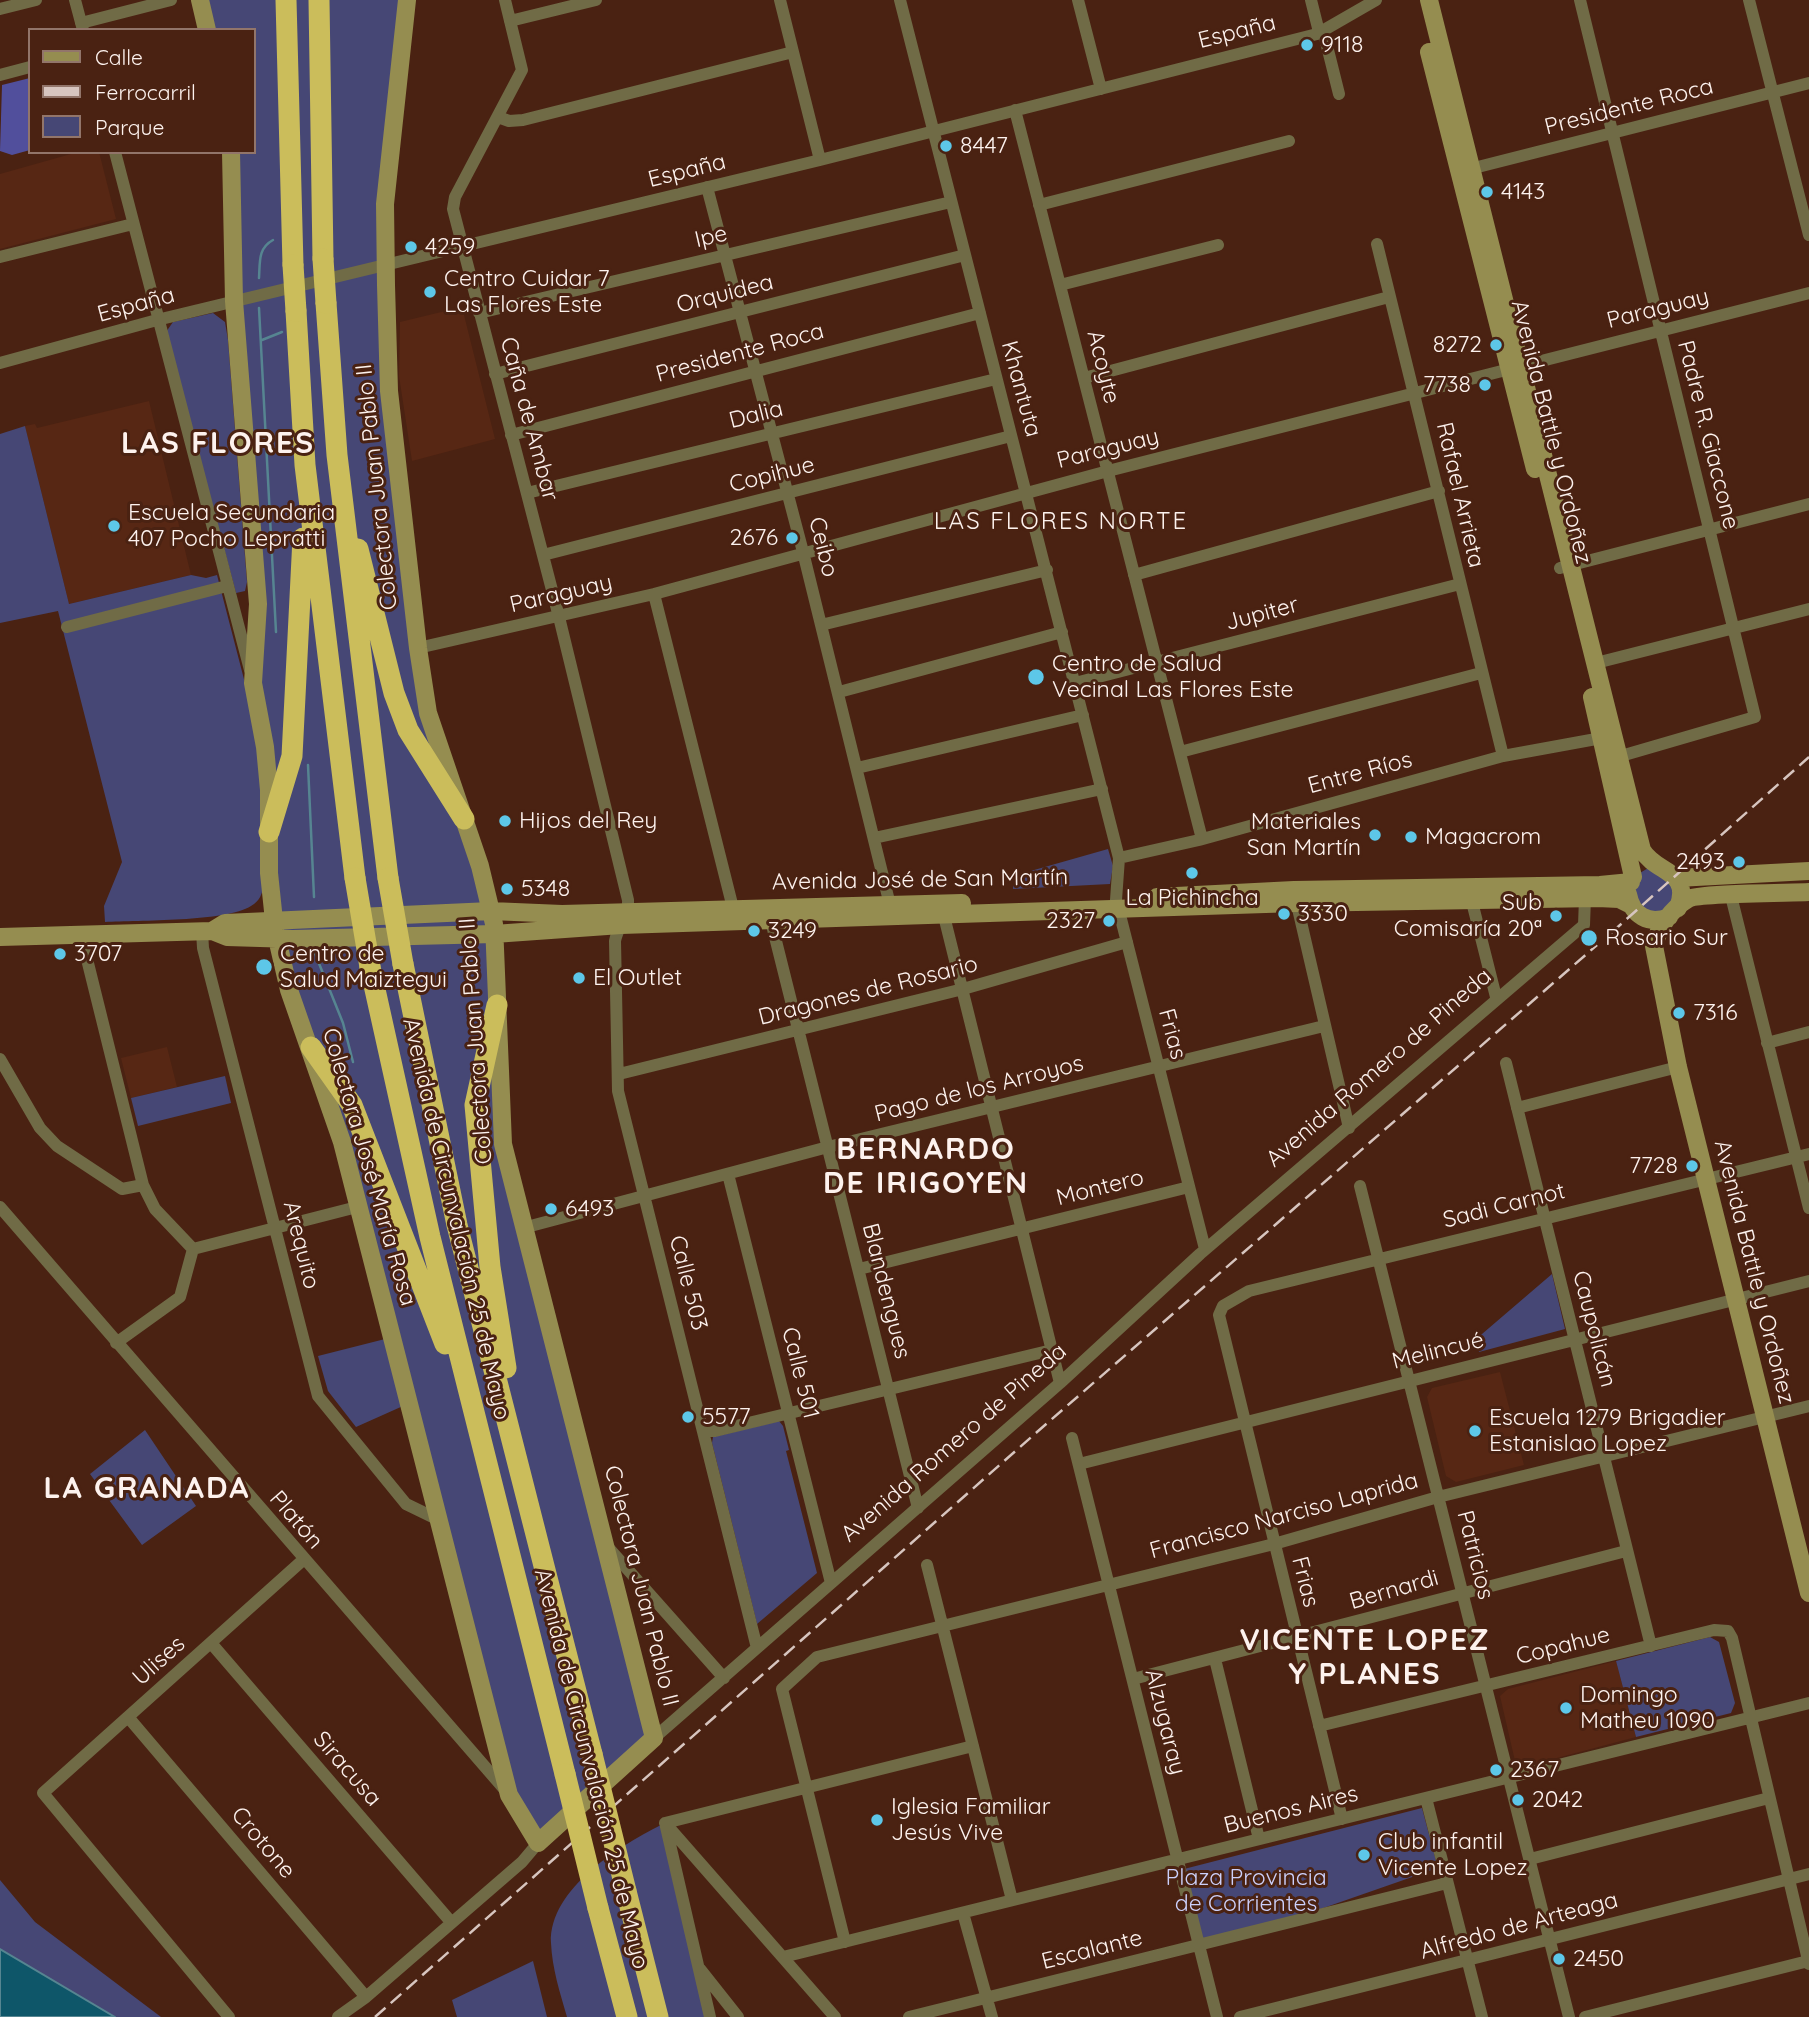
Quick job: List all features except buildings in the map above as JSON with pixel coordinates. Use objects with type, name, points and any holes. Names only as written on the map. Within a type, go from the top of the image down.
[{"type":"highway","name":"Avenida de Circunvalación 25 de Mayo","points":[[286,0],[293,265],[305,466],[355,878],[370,967],[430,1237],[626,2017]]},
{"type":"highway","name":"Avenida de Circunvalación 25 de Mayo","points":[[318,0],[323,260],[337,455],[388,878],[457,1225],[658,2017]]},
{"type":"highway","points":[[337,455],[394,693],[408,730],[464,819]]},
{"type":"highway","points":[[269,832],[292,756],[303,581],[305,466]]},
{"type":"highway","points":[[497,1005],[475,1105],[477,1145],[490,1267],[537,1546]]},
{"type":"highway","points":[[311,1048],[352,1105],[482,1444]]},
{"type":"main road","points":[[200,0],[207,28]]},
{"type":"main road","name":"Colectora Juan Pablo II","points":[[407,0],[385,204],[386,267],[389,391],[418,648],[428,713],[492,911],[503,1144],[654,1738]]},
{"type":"main road","name":"Avenida Battle y Ordoñez","points":[[1416,0],[1465,170],[1516,366],[1613,758],[1642,850],[1649,862],[1661,867]]},
{"type":"main road","name":"Avenida Battle y Ordoñez","points":[[1429,0],[1465,170]]},
{"type":"main road","name":"Colectora José María Rosa","points":[[231,154],[234,301],[258,604],[253,683],[265,747],[276,939],[289,990],[342,1142],[509,1795],[538,1843]]},
{"type":"main road","name":"Avenida Battle y Ordoñez","points":[[1565,566],[1596,663],[1608,737]]},
{"type":"main road","name":"Avenida Battle y Ordoñez","points":[[1613,758],[1632,880]]},
{"type":"main road","points":[[1673,912],[1681,890],[1677,878],[1661,867],[1641,871],[1632,880],[1628,893],[1635,910],[1653,920],[1673,912],[1689,898],[1703,894],[1731,896],[1809,892]]},
{"type":"main road","points":[[1677,878],[1809,871]]},
{"type":"main road","name":"Avenida José de San Martín","points":[[1470,894],[1632,880]]},
{"type":"main road","name":"Avenida José de San Martín","points":[[207,931],[226,923],[492,911],[624,918],[1470,894],[1619,899],[1635,910]]},
{"type":"main road","name":"Avenida Battle y Ordoñez","points":[[1635,910],[1663,1003],[1765,1416],[1804,1555],[1809,1593]]},
{"type":"main road","name":"Avenida José de San Martín","points":[[736,915],[771,921],[892,911]]},
{"type":"main road","name":"Avenida Battle y Ordoñez","points":[[1663,1003],[1654,946],[1657,930],[1673,912]]},
{"type":"main road","name":"Avenida José de San Martín","points":[[0,937],[207,931],[227,937],[276,939],[494,934],[624,918]]},
{"type":"main road","name":"Avenida Romero de Pineda","points":[[538,1843],[654,1738]]},
{"type":"street","points":[[0,9],[36,0]]},
{"type":"street","points":[[75,0],[82,26],[171,0]]},
{"type":"street","name":"Caña de Ambar","points":[[505,0],[522,70],[453,204],[628,900],[624,918]]},
{"type":"street","points":[[510,21],[596,0]]},
{"type":"street","points":[[780,0],[820,160]]},
{"type":"street","name":"Khantuta","points":[[900,0],[1119,858],[1117,905]]},
{"type":"street","points":[[1078,0],[1101,89]]},
{"type":"street","points":[[1311,0],[1339,94]]},
{"type":"street","name":"España","points":[[0,363],[157,320],[386,267],[820,160],[1321,31],[1376,0]]},
{"type":"street","name":"Padre R. Giaccone","points":[[1580,0],[1755,717],[1613,758]]},
{"type":"street","points":[[1749,0],[1809,235]]},
{"type":"street","points":[[498,117],[509,121],[523,120],[793,52]]},
{"type":"street","points":[[0,75],[28,68]]},
{"type":"street","name":"Presidente Roca","points":[[1465,170],[1809,83]]},
{"type":"street","name":"Acoyte","points":[[1015,110],[1202,839]]},
{"type":"street","points":[[1039,205],[1289,141]]},
{"type":"street","points":[[116,154],[253,683]]},
{"type":"street","name":"Ceibo","points":[[707,187],[839,692],[892,911]]},
{"type":"street","name":"Ipe","points":[[480,313],[951,202]]},
{"type":"street","points":[[0,257],[133,224]]},
{"type":"street","name":"Rafael Arrieta","points":[[1377,244],[1503,756]]},
{"type":"street","points":[[1060,285],[1218,245]]},
{"type":"street","name":"Orquidea","points":[[495,374],[965,256]]},
{"type":"street","name":"Paraguay","points":[[418,648],[654,594],[1027,492],[1809,293]]},
{"type":"street","points":[[1084,378],[1389,297]]},
{"type":"street","name":"Presidente Roca","points":[[511,435],[979,313]]},
{"type":"street","name":"Dalia","points":[[527,493],[996,379]]},
{"type":"street","name":"Copihue","points":[[543,555],[1011,436]]},
{"type":"street","points":[[1134,575],[1438,491]]},
{"type":"street","points":[[1565,566],[1809,504]]},
{"type":"street","points":[[821,625],[1047,570]]},
{"type":"street","name":"Jupiter","points":[[1075,683],[1460,584]]},
{"type":"street","points":[[66,627],[227,586]]},
{"type":"street","points":[[654,594],[736,915]]},
{"type":"street","points":[[1596,663],[1809,609]]},
{"type":"street","points":[[839,692],[1062,632]]},
{"type":"street","points":[[1180,752],[1481,673]]},
{"type":"street","points":[[857,768],[1083,715]]},
{"type":"street","name":"Entre Ríos","points":[[1119,858],[1202,839],[1503,756],[1608,737]]},
{"type":"street","points":[[874,838],[1102,789]]},
{"type":"street","points":[[1470,894],[1496,997]]},
{"type":"street","points":[[1731,896],[1767,1043],[1803,1155],[1809,1208]]},
{"type":"street","points":[[1295,897],[1349,1128]]},
{"type":"street","name":"Avenida Romero de Pineda","points":[[654,1738],[1060,1383],[1205,1249],[1349,1128],[1496,997],[1584,925],[1585,898]]},
{"type":"street","name":"Frias","points":[[1117,905],[1205,1249]]},
{"type":"street","points":[[943,910],[1060,1383]]},
{"type":"street","name":"Calle 503","points":[[624,918],[615,941],[618,1091],[757,1648]]},
{"type":"street","name":"Blandengues","points":[[771,921],[918,1508]]},
{"type":"street","name":"Arequito","points":[[207,931],[202,948],[317,1396],[407,1504],[441,1521]]},
{"type":"street","points":[[81,935],[143,1185],[155,1209],[193,1249]]},
{"type":"street","name":"Dragones de Rosario","points":[[619,1074],[962,989],[1127,942]]},
{"type":"street","name":"Pago de los Arroyos","points":[[523,1228],[828,1147],[1324,1026]]},
{"type":"street","points":[[1767,1043],[1809,1032]]},
{"type":"street","points":[[0,1059],[40,1128],[57,1146],[122,1189],[143,1185]]},
{"type":"street","name":"Caupolicán","points":[[1506,1063],[1651,1646]]},
{"type":"street","points":[[1517,1108],[1678,1067]]},
{"type":"street","name":"Sadi Carnot","points":[[1219,1315],[1223,1306],[1249,1291],[1803,1155]]},
{"type":"street","name":"Calle 501","points":[[727,1174],[831,1583]]},
{"type":"street","name":"Patricios","points":[[1360,1186],[1569,2017]]},
{"type":"street","name":"Montero","points":[[859,1269],[1189,1187]]},
{"type":"street","name":"Platón","points":[[0,1206],[303,1560],[509,1795]]},
{"type":"street","points":[[193,1249],[357,1207]]},
{"type":"street","points":[[116,1343],[180,1297],[193,1249]]},
{"type":"street","name":"Melincué","points":[[1079,1464],[1809,1281]]},
{"type":"street","name":"Frias","points":[[1219,1315],[1342,1819]]},
{"type":"street","points":[[703,1432],[715,1432],[1052,1350]]},
{"type":"street","name":"Francisco Narciso Laprida","points":[[807,1788],[782,1689],[817,1657],[1274,1544],[1438,1497],[1809,1406]]},
{"type":"street","name":"Alzugaray","points":[[1072,1438],[1217,2017]]},
{"type":"street","points":[[606,1545],[724,1678]]},
{"type":"street","name":"Bernardi","points":[[1133,1679],[1297,1639],[1626,1551]]},
{"type":"street","name":"Ulises","points":[[229,2017],[43,1793],[303,1560]]},
{"type":"street","points":[[927,1565],[1012,1900]]},
{"type":"street","name":"Copahue","points":[[1319,1726],[1714,1630],[1728,1631],[1732,1638],[1750,1717]]},
{"type":"street","name":"Siracusa","points":[[211,1643],[451,1922]]},
{"type":"street","points":[[1215,1658],[1259,1839]]},
{"type":"street","name":"Buenos Aires","points":[[783,1957],[1809,1703]]},
{"type":"street","name":"Crotone","points":[[128,1717],[366,1997]]},
{"type":"street","points":[[1585,2017],[1809,1962],[1750,1717]]},
{"type":"street","points":[[665,1823],[973,1746]]},
{"type":"street","points":[[807,1788],[845,1942]]},
{"type":"street","points":[[1426,1798],[1482,2017]]},
{"type":"street","points":[[1530,1859],[1769,1798]]},
{"type":"street","points":[[665,1823],[835,2017]]},
{"type":"street","points":[[665,1823],[710,2017]]},
{"type":"street","name":"Avenida Romero de Pineda","points":[[338,2017],[366,1997],[522,1862],[538,1843]]},
{"type":"street","name":"Alfredo de Arteaga","points":[[1240,2017],[1809,1874]]},
{"type":"street","name":"Escalante","points":[[909,2017],[1447,1883]]},
{"type":"street","points":[[963,1913],[992,2017]]},
{"type":"street","points":[[698,1966],[738,2017]]},
{"type":"shaded area","points":[[28,78],[28,151],[12,155],[0,151],[2,85]]},
{"type":"shaded area","points":[[71,154],[100,154],[116,219],[0,249],[0,174]]},
{"type":"shaded area","points":[[462,307],[495,439],[412,461],[399,376],[400,322]]},
{"type":"shaded area","name":"Escuela Secundaria 407 Pocho Lepratti","points":[[149,401],[191,575],[69,604],[25,426],[35,424],[37,428]]},
{"type":"shaded area","points":[[167,1047],[177,1087],[131,1098],[121,1058]]},
{"type":"shaded area","name":"Escuela 1279 Brigadier Estanislao Lopez","points":[[1500,1372],[1524,1465],[1456,1482],[1446,1476],[1427,1397],[1432,1388]]},
{"type":"shaded area","name":"Domingo Matheu 1090","points":[[1616,1661],[1636,1737],[1523,1767],[1515,1761],[1500,1696],[1508,1689]]},
{"type":"shaded area","points":[[0,1949],[115,2017],[0,2017]]},
{"type":"green space","points":[[200,0],[407,0],[386,285],[418,648],[491,911],[503,1144],[654,1738],[538,1843],[509,1795],[391,1328],[289,990],[265,747],[231,154],[256,154],[256,28],[207,28]]},
{"type":"green space","points":[[213,313],[225,322],[228,340],[247,582],[245,591],[236,593],[166,332],[173,322]]},
{"type":"green space","points":[[25,426],[69,604],[191,575],[206,578],[217,575],[260,741],[264,884],[260,897],[251,906],[203,918],[105,922],[104,906],[122,862],[58,611],[0,623],[0,434]]},
{"type":"green space","points":[[1108,849],[1113,866],[1110,884],[1013,889],[1013,876]]},
{"type":"green space","points":[[1650,867],[1669,870],[1678,908],[1639,915],[1633,877]]},
{"type":"green space","points":[[225,1076],[231,1103],[138,1126],[131,1098]]},
{"type":"green space","points":[[1552,1274],[1565,1329],[1479,1352],[1475,1335],[1482,1334]]},
{"type":"green space","points":[[385,1339],[403,1406],[356,1427],[328,1391],[318,1356]]},
{"type":"green space","points":[[779,1421],[783,1426],[789,1450],[786,1451],[817,1573],[757,1624],[712,1443],[713,1437]]},
{"type":"green space","points":[[145,1430],[196,1506],[142,1545],[90,1474]]},
{"type":"green space","points":[[1710,1637],[1719,1642],[1735,1703],[1731,1713],[1636,1737],[1616,1661]]},
{"type":"green space","name":"Plaza Provincia de Corrientes","points":[[1422,1808],[1438,1868],[1309,1913],[1201,1940],[1184,1869]]},
{"type":"green space","points":[[665,1823],[710,2017],[567,2017],[551,1943],[554,1923],[562,1904],[591,1870],[629,1843]]},
{"type":"green space","points":[[0,1880],[35,1922],[161,2017],[115,2017],[0,1949]]},
{"type":"green space","points":[[533,1961],[547,2017],[457,2017],[452,2000]]},
{"type":"waterway","points":[[259,278],[262,251],[273,240]]},
{"type":"waterway","points":[[259,308],[276,632]]},
{"type":"waterway","points":[[262,340],[282,332]]},
{"type":"waterway","points":[[308,765],[314,897]]},
{"type":"waterway","points":[[314,951],[343,1023],[353,1062]]},
{"type":"railway","points":[[1611,933],[1809,757]]},
{"type":"railway","points":[[375,2017],[1037,1432],[1597,945]]},
{"type":"place","name":"9118","points":[[1307,45]]},
{"type":"place","name":"8447","points":[[946,146]]},
{"type":"place","name":"4143","points":[[1487,192]]},
{"type":"place","name":"4259","points":[[411,247]]},
{"type":"place","name":"Centro Cuidar 7 Las Flores Este","points":[[430,292]]},
{"type":"place","name":"8272","points":[[1496,345]]},
{"type":"place","name":"7738","points":[[1485,385]]},
{"type":"place","name":"Escuela Secundaria 407 Pocho Lepratti","points":[[114,526]]},
{"type":"place","name":"2676","points":[[792,538]]},
{"type":"place","name":"Centro de Salud Vecinal Las Flores Este","points":[[1036,677]]},
{"type":"place","name":"Hijos del Rey","points":[[505,821]]},
{"type":"place","name":"Materiales San Martín","points":[[1375,835]]},
{"type":"place","name":"Magacrom","points":[[1411,837]]},
{"type":"place","name":"2493","points":[[1739,862]]},
{"type":"place","name":"La Pichincha","points":[[1192,873]]},
{"type":"place","name":"5348","points":[[507,889]]},
{"type":"place","name":"3330","points":[[1284,914]]},
{"type":"place","name":"Sub Comisaría 20ª","points":[[1556,916]]},
{"type":"place","name":"2327","points":[[1109,921]]},
{"type":"place","name":"3249","points":[[754,931]]},
{"type":"place","name":"Rosario Sur","points":[[1589,938]]},
{"type":"place","name":"3707","points":[[60,954]]},
{"type":"place","name":"Centro de Salud Maiztegui","points":[[264,967]]},
{"type":"place","name":"El Outlet","points":[[579,978]]},
{"type":"place","name":"7316","points":[[1679,1013]]},
{"type":"place","name":"7728","points":[[1692,1166]]},
{"type":"place","name":"6493","points":[[551,1209]]},
{"type":"place","name":"5577","points":[[688,1417]]},
{"type":"place","name":"Escuela 1279 Brigadier Estanislao Lopez","points":[[1475,1431]]},
{"type":"place","name":"Domingo Matheu 1090","points":[[1566,1708]]},
{"type":"place","name":"2367","points":[[1496,1770]]},
{"type":"place","name":"2042","points":[[1518,1800]]},
{"type":"place","name":"Iglesia Familiar Jesús Vive","points":[[877,1820]]},
{"type":"place","name":"Club infantil Vicente Lopez","points":[[1364,1855]]},
{"type":"place","name":"2450","points":[[1559,1959]]},
{"type":"district","name":"LAS FLORES","points":[[218,444]]},
{"type":"district","name":"LAS FLORES NORTE","points":[[1061,522]]},
{"type":"district","name":"BERNARDO DE IRIGOYEN","points":[[926,1167]]},
{"type":"district","name":"LA GRANADA","points":[[147,1489]]},
{"type":"district","name":"VICENTE LOPEZ Y PLANES","points":[[1365,1658]]}]
